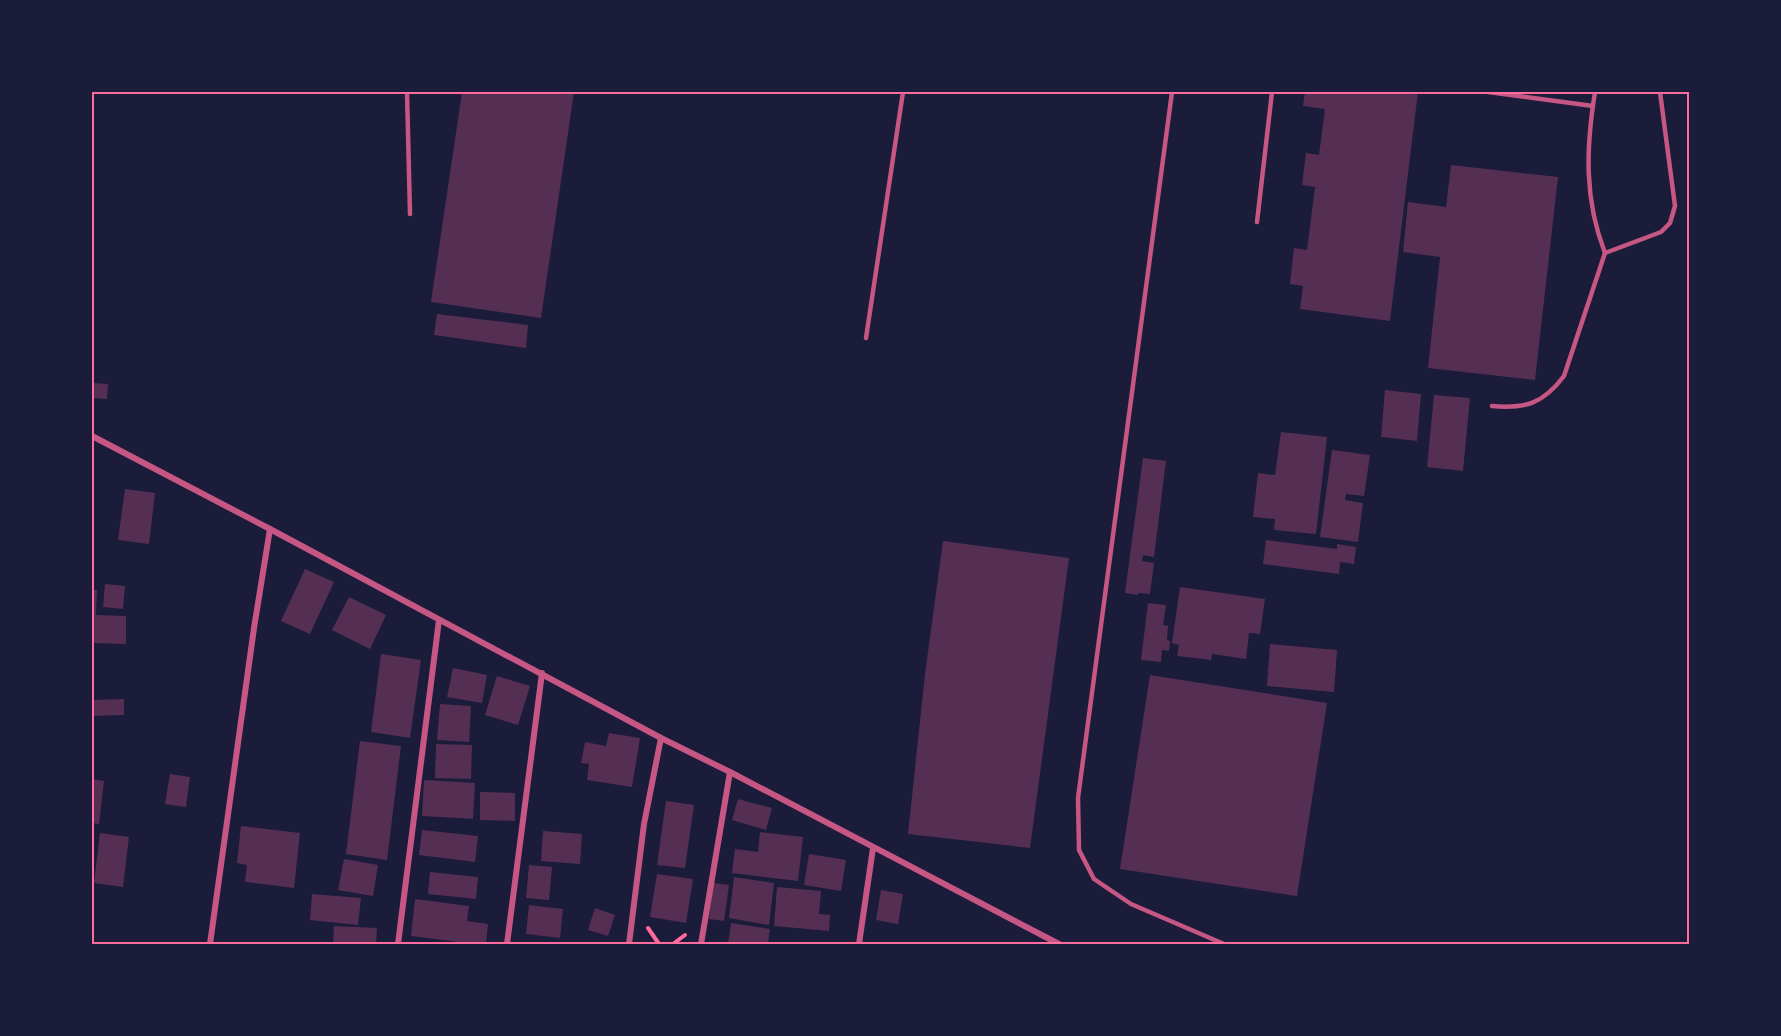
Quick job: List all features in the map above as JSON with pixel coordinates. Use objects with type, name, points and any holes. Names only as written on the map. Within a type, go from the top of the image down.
[{"type":"street","points":[[92,436],[661,738],[1059,945]]},
{"type":"street","points":[[210,945],[254,627],[270,529]]},
{"type":"street","points":[[398,945],[439,620]]},
{"type":"street","points":[[507,945],[542,673]]},
{"type":"street","points":[[630,945],[644,824],[661,738]]},
{"type":"street","points":[[701,945],[730,772]]},
{"type":"street","points":[[859,945],[873,848]]},
{"type":"lane","points":[[407,92],[410,214]]},
{"type":"lane","points":[[866,338],[903,92]]},
{"type":"lane","points":[[1172,92],[1078,798],[1079,850],[1094,879],[1131,904],[1224,945]]},
{"type":"lane","points":[[1257,222],[1272,92]]},
{"type":"lane","points":[[1488,92],[1593,106]]},
{"type":"lane","points":[[1492,406],[1510,408],[1529,404],[1543,398],[1564,376],[1605,253],[1593,218],[1587,171],[1595,92]]},
{"type":"lane","points":[[1605,253],[1661,232],[1670,223],[1675,206],[1660,92]]},
{"type":"building","points":[[462,92],[574,92],[541,318],[431,302]]},
{"type":"building","points":[[1305,92],[1418,92],[1390,321],[1300,309],[1303,286],[1290,284],[1294,248],[1307,250],[1315,187],[1302,185],[1306,153],[1319,155],[1325,109],[1303,106]]},
{"type":"building","points":[[1451,165],[1558,177],[1535,380],[1428,368],[1440,257],[1403,252],[1408,202],[1446,207]]},
{"type":"building","points":[[437,314],[528,325],[526,348],[434,335]]},
{"type":"building","points":[[92,383],[108,384],[107,399],[92,398]]},
{"type":"building","points":[[1385,390],[1421,394],[1417,441],[1381,437]]},
{"type":"building","points":[[1434,395],[1470,398],[1463,471],[1427,467]]},
{"type":"building","points":[[1281,432],[1327,437],[1316,534],[1274,530],[1275,519],[1253,517],[1258,473],[1275,475]]},
{"type":"building","points":[[1332,450],[1370,455],[1364,496],[1346,494],[1345,500],[1363,503],[1358,542],[1320,537]]},
{"type":"building","points":[[1143,458],[1166,461],[1154,557],[1143,555],[1142,561],[1154,563],[1150,594],[1138,593],[1138,595],[1125,593]]},
{"type":"building","points":[[125,489],[155,493],[149,544],[118,540]]},
{"type":"building","points":[[1266,540],[1337,549],[1337,544],[1356,547],[1354,564],[1340,562],[1339,574],[1263,564]]},
{"type":"building","points":[[943,541],[1069,558],[1030,848],[908,834],[925,674]]},
{"type":"building","points":[[305,569],[334,582],[310,634],[281,621]]},
{"type":"building","points":[[105,584],[125,586],[123,609],[103,607]]},
{"type":"building","points":[[1180,587],[1265,599],[1260,634],[1249,633],[1246,659],[1212,654],[1211,660],[1177,656],[1179,645],[1172,643]]},
{"type":"building","points":[[92,590],[97,590],[96,615],[126,616],[126,644],[92,643]]},
{"type":"building","points":[[349,597],[386,615],[370,649],[332,630]]},
{"type":"building","points":[[1148,603],[1166,605],[1163,625],[1168,626],[1167,640],[1170,641],[1169,651],[1162,650],[1161,662],[1141,660]]},
{"type":"building","points":[[1270,644],[1337,650],[1334,692],[1267,686]]},
{"type":"building","points":[[381,654],[421,660],[410,738],[371,732]]},
{"type":"building","points":[[453,668],[487,675],[482,703],[447,697]]},
{"type":"building","points":[[1150,675],[1327,703],[1297,896],[1120,869]]},
{"type":"building","points":[[497,676],[530,686],[518,725],[485,715]]},
{"type":"building","points":[[124,699],[124,715],[92,716],[92,700]]},
{"type":"building","points":[[440,704],[471,706],[469,742],[437,740]]},
{"type":"building","points":[[609,733],[640,738],[632,787],[587,780],[589,764],[581,763],[585,742],[606,746]]},
{"type":"building","points":[[360,741],[401,746],[387,860],[346,854]]},
{"type":"building","points":[[436,744],[472,745],[471,779],[435,778]]},
{"type":"building","points":[[170,774],[190,777],[186,807],[165,804]]},
{"type":"building","points":[[92,779],[104,781],[99,824],[92,823]]},
{"type":"building","points":[[424,780],[475,783],[473,819],[422,816]]},
{"type":"building","points":[[480,792],[515,793],[515,821],[480,820]]},
{"type":"building","points":[[738,799],[772,808],[766,830],[732,820]]},
{"type":"building","points":[[666,801],[694,805],[685,868],[657,865]]},
{"type":"building","points":[[241,826],[300,833],[294,888],[245,882],[247,865],[237,863]]},
{"type":"building","points":[[422,830],[478,836],[475,862],[419,855]]},
{"type":"building","points":[[543,831],[582,834],[580,864],[541,861]]},
{"type":"building","points":[[760,832],[803,837],[798,881],[732,873],[735,849],[758,852]]},
{"type":"building","points":[[100,833],[129,837],[123,887],[94,883]]},
{"type":"building","points":[[809,854],[846,860],[841,891],[804,885]]},
{"type":"building","points":[[344,859],[378,865],[373,896],[338,890]]},
{"type":"building","points":[[529,865],[552,867],[549,900],[526,898]]},
{"type":"building","points":[[430,872],[478,877],[476,899],[428,894]]},
{"type":"building","points":[[657,874],[693,879],[686,923],[650,917]]},
{"type":"building","points":[[734,877],[774,883],[769,925],[729,918]]},
{"type":"building","points":[[713,883],[729,885],[724,921],[709,919]]},
{"type":"building","points":[[777,887],[821,891],[819,914],[830,915],[829,931],[774,926]]},
{"type":"building","points":[[881,890],[903,894],[898,924],[876,920]]},
{"type":"building","points":[[312,894],[361,898],[358,925],[310,920]]},
{"type":"building","points":[[415,899],[469,906],[467,921],[488,924],[486,944],[411,936]]},
{"type":"building","points":[[529,905],[563,909],[560,938],[526,934]]},
{"type":"building","points":[[595,908],[615,915],[608,936],[588,930]]},
{"type":"building","points":[[731,923],[770,929],[768,944],[728,944]]},
{"type":"building","points":[[334,926],[377,928],[376,944],[333,944]]}]
